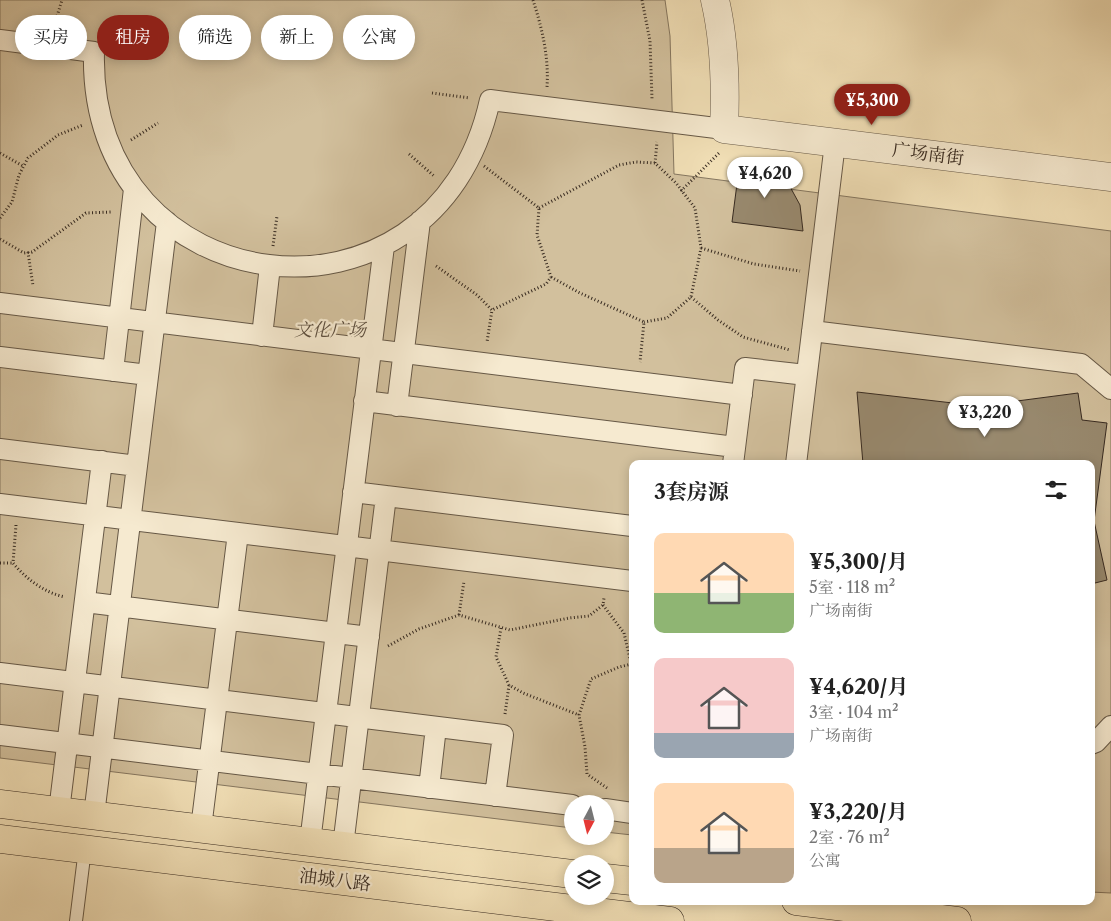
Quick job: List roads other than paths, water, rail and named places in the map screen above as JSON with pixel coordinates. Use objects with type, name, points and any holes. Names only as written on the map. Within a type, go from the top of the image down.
[{"type":"main road","name":"油城八路","points":[[0,804],[564,873]]},
{"type":"main road","name":"油城八路","points":[[0,839],[612,917],[670,921]]},
{"type":"main road","points":[[614,879],[629,881]]},
{"type":"main road","points":[[855,905],[887,907],[957,921]]},
{"type":"street","points":[[0,40],[94,52],[93,78],[100,118],[112,152],[134,189],[157,214],[199,244],[222,254],[247,262],[297,268],[322,266],[347,260],[384,246],[420,222],[450,192],[472,158],[485,125],[490,100],[724,129],[726,92],[724,55],[715,0]]},
{"type":"street","name":"广场南街","points":[[724,129],[1111,177]]},
{"type":"street","points":[[796,460],[835,143]]},
{"type":"street","points":[[114,371],[134,189]]},
{"type":"street","points":[[94,815],[167,222]]},
{"type":"street","points":[[397,406],[420,222]]},
{"type":"street","points":[[310,842],[384,246]]},
{"type":"street","points":[[262,336],[270,266]]},
{"type":"street","points":[[0,303],[742,395]]},
{"type":"street","points":[[812,331],[1081,364],[1111,389]]},
{"type":"street","points":[[0,357],[148,375]]},
{"type":"street","points":[[364,402],[734,455],[745,368],[806,375]]},
{"type":"street","points":[[0,449],[137,466]]},
{"type":"street","points":[[59,811],[102,461]]},
{"type":"street","points":[[353,492],[629,526]]},
{"type":"street","points":[[343,846],[386,496]]},
{"type":"street","points":[[9,505],[629,581]]},
{"type":"street","points":[[202,828],[238,533]]},
{"type":"street","points":[[85,602],[336,633],[368,641]]},
{"type":"street","points":[[0,673],[503,735],[495,796]]},
{"type":"street","points":[[1095,742],[1111,726]]},
{"type":"street","points":[[429,788],[436,727]]},
{"type":"street","points":[[0,735],[564,804]]},
{"type":"street","points":[[614,803],[629,811]]},
{"type":"lane","points":[[76,921],[85,849]]},
{"type":"park label","name":"文化广场","points":[[330,330]]}]
